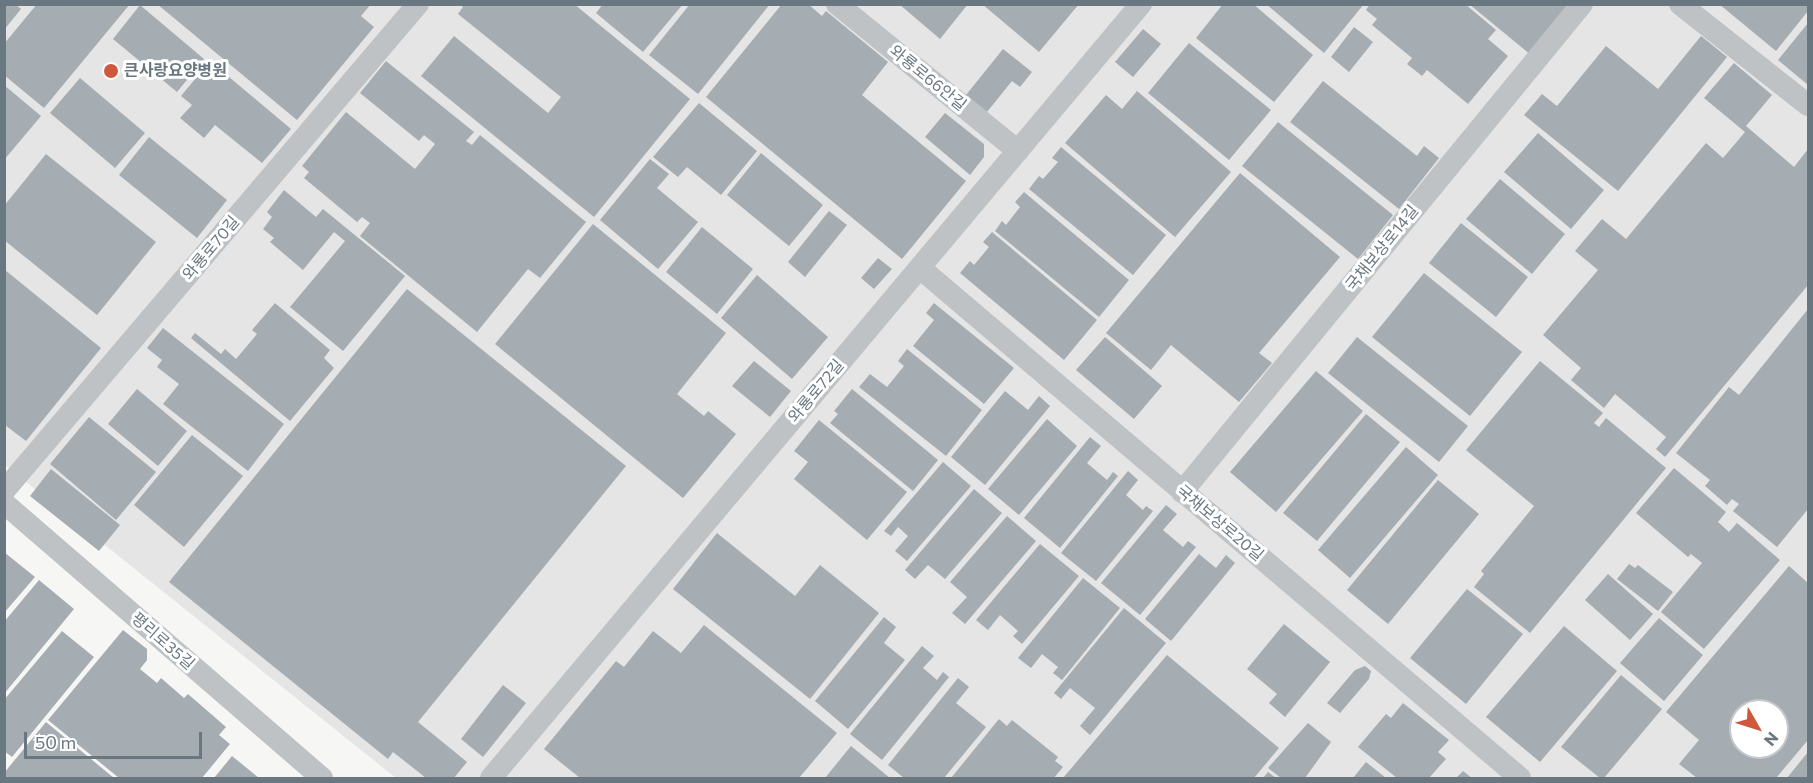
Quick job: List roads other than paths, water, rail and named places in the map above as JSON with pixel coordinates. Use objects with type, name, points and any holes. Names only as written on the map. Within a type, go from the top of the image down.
[{"type":"street","name":"와룡로70길","points":[[4,491],[418,4]]},
{"type":"street","name":"와룡로66안길","points":[[837,4],[1018,151]]},
{"type":"street","name":"와룡로72길","points":[[491,778],[1141,4]]},
{"type":"street","name":"국채보상로14길","points":[[1182,492],[1582,4]]},
{"type":"street","points":[[1680,4],[1809,105]]},
{"type":"street","name":"국채보상로20길","points":[[920,268],[1520,778]]},
{"type":"street","name":"평리로35길","points":[[4,503],[322,778]]},
{"type":"place","name":"큰사랑요양병원","points":[[111,71]]}]
